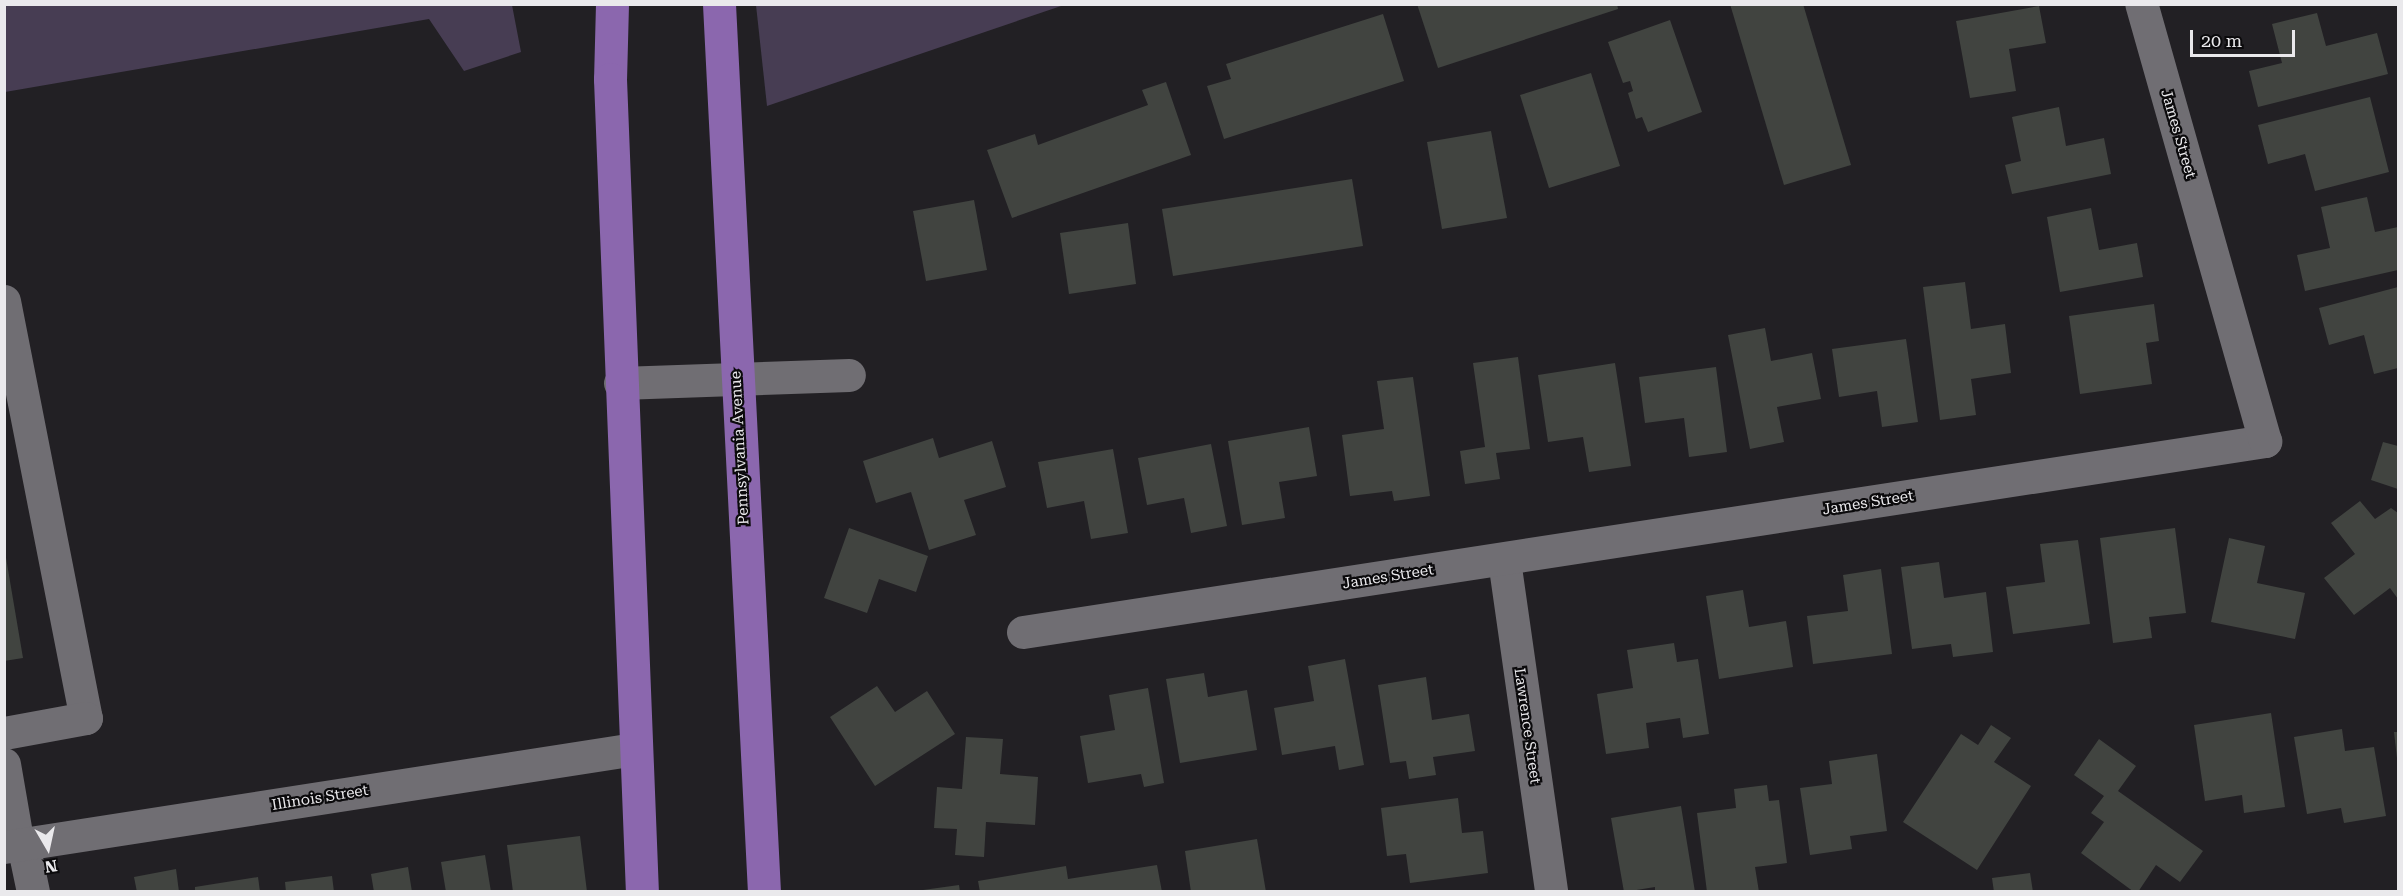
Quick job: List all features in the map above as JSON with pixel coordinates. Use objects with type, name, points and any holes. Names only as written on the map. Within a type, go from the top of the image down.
[{"type":"main road","points":[[612,4],[610,78],[620,383],[642,891]]},
{"type":"main road","name":"Pennsylvania Avenue","points":[[719,4],[764,891]]},
{"type":"street","name":"James Street","points":[[1023,632],[1504,560],[2265,441],[2141,4]]},
{"type":"street","points":[[4,301],[86,718],[4,733]]},
{"type":"street","points":[[620,383],[849,375]]},
{"type":"street","name":"Lawrence Street","points":[[1504,560],[1551,891]]},
{"type":"street","name":"Illinois Street","points":[[15,846],[635,749]]},
{"type":"street","points":[[4,764],[15,846],[33,891]]},
{"type":"shaded area","points":[[5,4],[512,5],[521,52],[464,71],[429,19],[5,92]]},
{"type":"shaded area","points":[[756,4],[1064,5],[767,106]]},
{"type":"building","points":[[1417,4],[1617,4],[1618,9],[1438,68]]},
{"type":"building","points":[[1730,4],[1803,4],[1851,165],[1784,185]]},
{"type":"building","points":[[2039,6],[2046,43],[2009,49],[2016,91],[1970,98],[1956,21]]},
{"type":"building","points":[[2317,13],[2326,46],[2377,33],[2388,74],[2258,107],[2249,71],[2282,63],[2272,24]]},
{"type":"building","points":[[1383,14],[1404,81],[1224,139],[1207,86],[1231,79],[1226,64]]},
{"type":"building","points":[[1670,20],[1702,112],[1648,132],[1642,117],[1636,119],[1628,93],[1633,91],[1630,81],[1623,83],[1608,42]]},
{"type":"building","points":[[1591,73],[1620,166],[1549,188],[1520,95]]},
{"type":"building","points":[[1166,82],[1191,155],[1012,218],[987,150],[1035,134],[1038,145],[1148,105],[1142,90]]},
{"type":"building","points":[[2370,97],[2389,172],[2315,191],[2305,154],[2268,164],[2258,125]]},
{"type":"building","points":[[2059,107],[2066,146],[2104,138],[2111,174],[2012,194],[2005,165],[2021,161],[2012,117]]},
{"type":"building","points":[[1491,131],[1507,218],[1442,229],[1427,142]]},
{"type":"building","points":[[1352,179],[1363,246],[1173,276],[1162,209]]},
{"type":"building","points":[[2367,197],[2375,232],[2398,227],[2398,270],[2305,291],[2297,255],[2330,248],[2321,207]]},
{"type":"building","points":[[974,200],[987,270],[926,281],[913,211]]},
{"type":"building","points":[[2091,208],[2099,250],[2137,243],[2143,277],[2060,292],[2047,217]]},
{"type":"building","points":[[1128,223],[1136,284],[1069,294],[1060,233]]},
{"type":"building","points":[[1965,282],[1971,329],[2005,324],[2011,373],[1971,379],[1976,415],[1940,420],[1923,287]]},
{"type":"building","points":[[2398,287],[2398,368],[2374,374],[2364,335],[2329,345],[2319,308]]},
{"type":"building","points":[[2154,304],[2159,341],[2146,343],[2152,384],[2080,394],[2069,316]]},
{"type":"building","points":[[1765,328],[1771,361],[1812,353],[1821,399],[1777,407],[1784,442],[1750,449],[1728,335]]},
{"type":"building","points":[[1906,339],[1918,422],[1882,427],[1877,391],[1839,397],[1832,349]]},
{"type":"building","points":[[1518,357],[1530,449],[1496,453],[1500,479],[1465,484],[1460,451],[1485,447],[1473,363]]},
{"type":"building","points":[[1615,363],[1631,466],[1589,472],[1583,437],[1548,442],[1538,375]]},
{"type":"building","points":[[1716,367],[1727,452],[1689,457],[1684,418],[1645,423],[1639,377]]},
{"type":"building","points":[[1413,377],[1430,496],[1394,501],[1392,491],[1350,496],[1342,435],[1384,429],[1377,381]]},
{"type":"building","points":[[1309,427],[1317,476],[1279,482],[1285,518],[1242,525],[1228,441]]},
{"type":"building","points":[[933,438],[939,458],[992,441],[1006,487],[964,500],[976,535],[929,550],[911,492],[876,503],[863,461]]},
{"type":"building","points":[[2383,442],[2398,446],[2398,489],[2371,480]]},
{"type":"building","points":[[1211,444],[1227,526],[1191,533],[1184,498],[1147,505],[1138,458]]},
{"type":"building","points":[[1113,449],[1128,533],[1091,539],[1084,501],[1047,508],[1038,462]]},
{"type":"building","points":[[2360,501],[2375,519],[2391,508],[2398,513],[2398,599],[2390,588],[2354,615],[2324,578],[2355,554],[2331,523]]},
{"type":"building","points":[[849,528],[928,556],[916,592],[879,579],[867,613],[824,598]]},
{"type":"building","points":[[2175,528],[2186,613],[2149,617],[2152,638],[2113,643],[2100,538]]},
{"type":"building","points":[[2229,538],[2265,546],[2257,583],[2305,593],[2295,639],[2211,622]]},
{"type":"building","points":[[2078,540],[2090,624],[2013,634],[2006,587],[2045,582],[2040,544]]},
{"type":"building","points":[[4,546],[23,658],[4,661]]},
{"type":"building","points":[[1939,562],[1944,598],[1986,592],[1993,652],[1953,657],[1951,644],[1912,649],[1901,567]]},
{"type":"building","points":[[1881,569],[1892,654],[1813,664],[1807,616],[1848,611],[1843,575]]},
{"type":"building","points":[[1743,590],[1749,627],[1786,621],[1793,667],[1719,679],[1706,596]]},
{"type":"building","points":[[1674,643],[1677,662],[1698,659],[1709,734],[1683,738],[1680,718],[1646,723],[1649,748],[1606,754],[1597,694],[1633,688],[1627,650]]},
{"type":"building","points":[[1345,659],[1364,765],[1339,770],[1335,746],[1282,755],[1274,708],[1314,701],[1308,666]]},
{"type":"building","points":[[1204,673],[1208,697],[1247,690],[1257,750],[1180,763],[1166,679]]},
{"type":"building","points":[[1426,677],[1432,720],[1469,714],[1475,751],[1433,757],[1436,775],[1409,779],[1406,761],[1390,763],[1378,685]]},
{"type":"building","points":[[877,686],[895,712],[927,691],[955,734],[875,786],[830,717]]},
{"type":"building","points":[[1148,688],[1164,783],[1144,787],[1141,774],[1088,783],[1080,736],[1115,730],[1109,695]]},
{"type":"building","points":[[2271,713],[2285,807],[2244,813],[2242,795],[2205,801],[2194,725]]},
{"type":"building","points":[[1991,725],[2011,738],[1994,762],[2031,786],[1977,870],[1903,822],[1961,734],[1978,745]]},
{"type":"building","points":[[2342,729],[2345,751],[2374,747],[2386,816],[2344,823],[2341,808],[2307,814],[2294,737]]},
{"type":"building","points":[[2394,732],[2398,732],[2398,758],[2397,758]]},
{"type":"building","points":[[966,737],[1003,739],[1000,774],[1038,777],[1035,825],[986,822],[984,857],[955,855],[957,829],[934,828],[937,787],[962,789]]},
{"type":"building","points":[[2099,739],[2136,766],[2118,791],[2203,851],[2180,882],[2156,865],[2138,892],[2134,892],[2081,853],[2104,822],[2091,813],[2104,796],[2074,775]]},
{"type":"building","points":[[1877,754],[1887,831],[1850,836],[1852,849],[1810,855],[1800,788],[1832,784],[1829,761]]},
{"type":"building","points":[[1767,785],[1769,801],[1779,800],[1787,863],[1755,867],[1759,892],[1707,892],[1697,813],[1736,808],[1734,789]]},
{"type":"building","points":[[1458,798],[1462,833],[1483,831],[1488,873],[1410,883],[1406,854],[1387,856],[1381,808]]},
{"type":"building","points":[[1681,806],[1695,892],[1655,892],[1655,887],[1624,892],[1611,818]]},
{"type":"building","points":[[580,836],[587,892],[513,892],[507,845]]},
{"type":"building","points":[[1257,839],[1266,892],[1191,892],[1185,851]]},
{"type":"building","points":[[485,855],[491,892],[446,892],[441,862]]},
{"type":"building","points":[[1157,865],[1162,892],[980,892],[978,881],[1066,866],[1068,879]]},
{"type":"building","points":[[408,867],[412,892],[374,892],[371,874]]},
{"type":"building","points":[[176,869],[179,892],[137,892],[134,877]]},
{"type":"building","points":[[2030,873],[2033,892],[1994,892],[1992,878]]},
{"type":"building","points":[[332,876],[334,892],[286,892],[285,882]]},
{"type":"building","points":[[258,877],[260,892],[195,892],[195,887]]},
{"type":"building","points":[[959,885],[960,892],[923,892],[923,890]]}]
